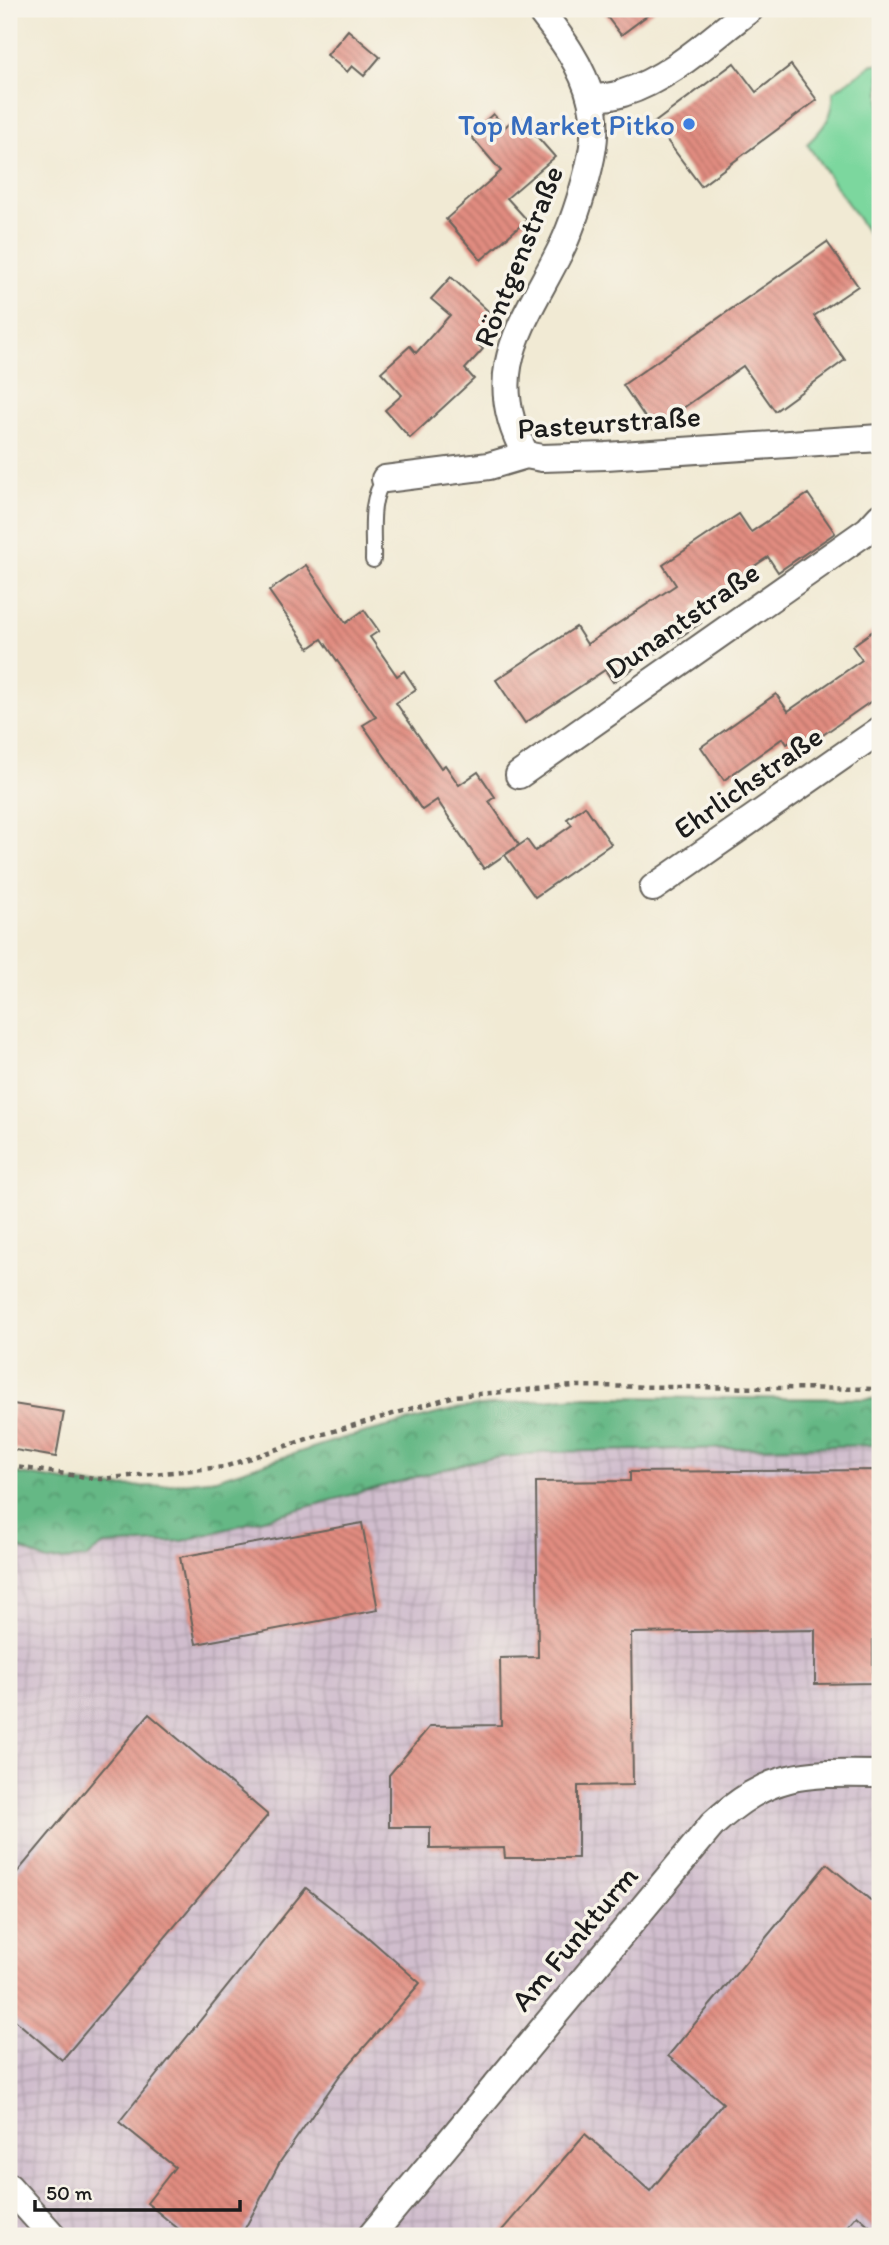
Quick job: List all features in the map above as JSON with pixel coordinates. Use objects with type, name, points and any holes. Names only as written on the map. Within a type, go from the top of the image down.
[{"type":"street","name":"Röntgenstraße","points":[[526,456],[510,421],[505,394],[509,356],[521,322],[560,251],[581,200],[592,160],[596,130],[591,99],[579,69],[561,37],[539,9]]},
{"type":"street","points":[[591,99],[622,94],[645,84],[673,68],[750,9]]},
{"type":"street","name":"Pasteurstraße","points":[[385,479],[489,466],[526,456],[606,456],[880,438]]},
{"type":"street","name":"Dunantstraße","points":[[519,775],[868,530],[880,517]]},
{"type":"street","name":"Ehrlichstraße","points":[[653,888],[880,730]]},
{"type":"street","name":"Am Funkturm","points":[[371,2236],[712,1825],[732,1807],[778,1780],[824,1773],[880,1774]]},
{"type":"street","points":[[9,2188],[53,2236]]},
{"type":"lane","name":"Pasteurstraße","points":[[373,560],[375,499],[377,488],[385,479]]},
{"type":"path","points":[[9,1466],[100,1479],[224,1467],[310,1437],[455,1396],[523,1389],[573,1386],[880,1389]]},
{"type":"shaded area","points":[[880,1445],[880,2236],[9,2236],[9,1543],[47,1561],[85,1558],[104,1545],[183,1541],[478,1460],[549,1452]]},
{"type":"green space","points":[[873,64],[880,64],[880,251],[807,144],[830,115],[833,92]]},
{"type":"green space","points":[[576,1397],[880,1399],[880,1445],[549,1452],[478,1460],[183,1541],[104,1545],[85,1558],[47,1561],[9,1543],[9,1472],[102,1487],[155,1486],[216,1479],[340,1439],[460,1408]]},
{"type":"building","points":[[601,9],[656,9],[621,35]]},
{"type":"building","points":[[348,30],[380,57],[364,76],[352,66],[347,72],[327,55]]},
{"type":"building","points":[[734,63],[756,92],[791,65],[817,100],[701,186],[654,123]]},
{"type":"building","points":[[493,114],[505,127],[518,115],[555,157],[507,198],[527,220],[481,260],[446,219],[501,171],[470,135]]},
{"type":"building","points":[[827,242],[858,286],[814,316],[845,360],[775,411],[743,366],[653,429],[623,385]]},
{"type":"building","points":[[451,277],[497,319],[476,343],[483,349],[465,369],[474,379],[410,438],[385,410],[402,395],[381,372],[410,346],[416,353],[450,315],[431,299]]},
{"type":"building","points":[[808,494],[835,533],[778,572],[768,557],[692,608],[701,623],[613,682],[605,670],[525,723],[496,680],[576,627],[587,644],[676,585],[663,565],[739,514],[751,532]]},
{"type":"building","points":[[306,565],[346,623],[364,610],[379,631],[370,637],[397,676],[404,671],[416,689],[396,703],[441,768],[445,765],[459,785],[478,772],[495,797],[489,801],[519,845],[484,869],[437,800],[422,810],[363,725],[376,717],[322,639],[309,648],[269,591]]},
{"type":"building","points":[[880,626],[880,695],[810,744],[802,734],[787,744],[783,738],[724,780],[701,747],[776,694],[788,711],[862,660],[852,646]]},
{"type":"building","points":[[585,806],[611,844],[535,897],[505,855],[527,840],[535,851],[572,825],[567,819]]},
{"type":"building","points":[[13,1404],[64,1412],[56,1457],[9,1449]]},
{"type":"building","points":[[880,1470],[880,1629],[873,1629],[873,1683],[815,1684],[815,1630],[631,1633],[633,1785],[578,1786],[578,1858],[505,1858],[504,1848],[430,1849],[430,1827],[389,1827],[389,1775],[430,1726],[501,1725],[500,1658],[538,1657],[536,1482],[630,1481],[630,1472]]},
{"type":"building","points":[[362,1523],[378,1610],[196,1644],[180,1557]]},
{"type":"building","points":[[149,1714],[268,1815],[62,2060],[9,2015],[9,1882]]},
{"type":"building","points":[[827,1864],[880,1908],[880,2235],[857,2215],[839,2236],[497,2236],[585,2134],[650,2191],[723,2103],[668,2056]]},
{"type":"building","points":[[306,1888],[420,1983],[340,2075],[280,2162],[241,2236],[187,2236],[147,2203],[175,2167],[119,2122]]},
{"type":"place","name":"Top Market Pitko","points":[[689,124]]}]
